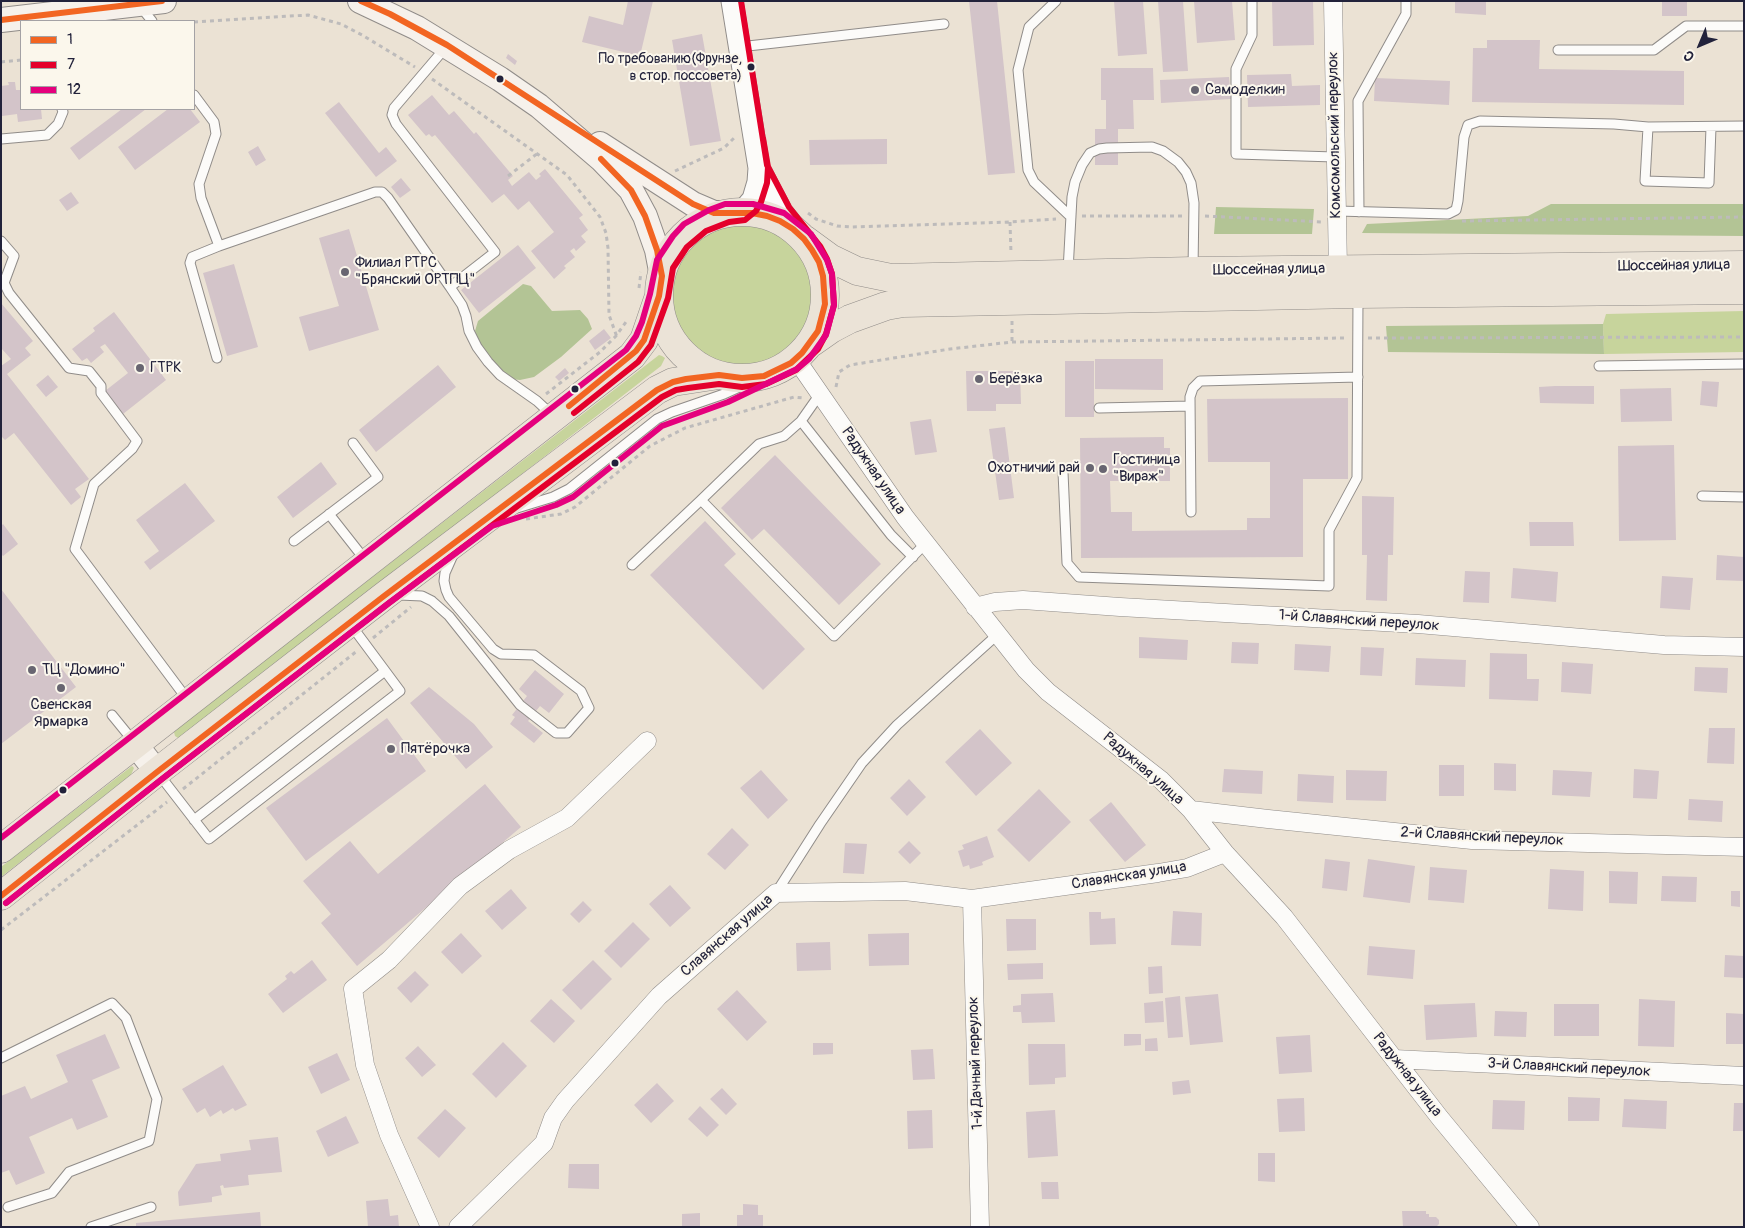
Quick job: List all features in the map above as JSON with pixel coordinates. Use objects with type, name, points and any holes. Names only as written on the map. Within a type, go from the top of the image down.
[{"type":"main road","points":[[1,20],[54,18],[142,9],[164,1]]},
{"type":"main road","points":[[360,1],[399,19],[447,46],[693,204],[714,213],[767,216],[780,221],[804,239],[819,262],[823,276],[825,304],[823,318],[818,331],[803,351],[778,370],[764,376],[742,378],[719,375],[705,370],[692,362],[672,339],[661,311],[660,286],[652,232],[631,190],[602,160],[539,106]]},
{"type":"main road","points":[[1,849],[632,356],[644,340],[665,264],[672,252],[690,231],[713,218],[735,213]]},
{"type":"main road","name":"Шоссейная улица","points":[[804,239],[830,258],[857,271],[891,278],[1193,270],[1744,265]]},
{"type":"main road","name":"Шоссейная улица","points":[[803,351],[831,329],[850,319],[886,306],[903,303],[1357,294],[1744,290]]},
{"type":"main road","points":[[1,896],[157,772],[358,633],[384,596],[664,386],[686,379],[719,375]]},
{"type":"main road","points":[[135,744],[157,772]]},
{"type":"street","points":[[732,1],[759,168],[758,182],[753,199],[735,213]]},
{"type":"street","name":"Комсомольский переулок","points":[[1332,1],[1338,269]]},
{"type":"street","points":[[759,168],[782,212],[804,239]]},
{"type":"street","name":"Радужная улица","points":[[803,351],[820,399],[925,544],[1026,670],[1048,692],[1161,780],[1191,810],[1225,853],[1284,918],[1440,1118],[1530,1227]]},
{"type":"street","name":"1-й Славянский переулок","points":[[975,607],[995,602],[1024,600],[1130,608],[1418,624],[1664,645],[1744,647]]},
{"type":"street","points":[[430,1227],[389,1135],[365,1065],[353,989],[389,960],[460,886],[509,850],[567,818],[647,741]]},
{"type":"street","name":"2-й Славянский переулок","points":[[1191,810],[1472,840],[1744,846]]},
{"type":"street","name":"Славянская улица","points":[[458,1227],[544,1143],[553,1118],[565,1101],[659,996],[776,893],[906,891],[972,899],[1158,874],[1187,868],[1225,853]]},
{"type":"street","name":"1-й Дачный переулок","points":[[972,899],[980,1227]]},
{"type":"street","name":"3-й Славянский переулок","points":[[1394,1059],[1744,1076]]},
{"type":"lane","points":[[1056,1],[1029,27],[1018,70],[1028,170],[1034,182],[1071,217]]},
{"type":"lane","points":[[1252,1],[1252,35],[1236,69],[1236,154],[1335,156]]},
{"type":"lane","points":[[1359,212],[1358,101],[1406,14],[1406,1]]},
{"type":"lane","points":[[738,47],[944,24]]},
{"type":"lane","points":[[1558,50],[1654,50],[1686,26],[1744,26]]},
{"type":"lane","points":[[447,46],[394,108],[392,115],[396,124],[495,252],[450,287]]},
{"type":"lane","points":[[195,97],[214,122],[216,134],[199,184],[201,198],[219,246]]},
{"type":"lane","points":[[1,140],[47,135],[58,124],[62,110]]},
{"type":"lane","points":[[1337,212],[1448,214],[1456,210],[1464,137],[1468,125],[1480,121],[1605,123],[1648,127],[1744,126]]},
{"type":"lane","points":[[1648,127],[1645,182],[1708,183],[1712,127]]},
{"type":"lane","points":[[1068,274],[1075,182],[1082,165],[1090,153],[1107,148],[1152,147],[1163,151],[1178,162],[1186,172],[1191,183],[1194,203],[1193,270]]},
{"type":"lane","points":[[216,358],[190,263],[192,257],[375,192],[382,192],[394,206],[462,305],[477,347],[488,362],[500,375],[537,401],[554,417]]},
{"type":"lane","points":[[1,241],[14,256],[4,283],[9,293],[69,368],[89,371],[100,386],[101,393],[137,441],[132,449],[94,484],[75,549],[189,701]]},
{"type":"lane","points":[[1063,472],[1067,564],[1079,577],[1329,586],[1330,530],[1357,478],[1357,294]]},
{"type":"lane","points":[[1599,366],[1744,364]]},
{"type":"lane","points":[[488,518],[553,497],[569,489],[657,419],[724,394],[764,376]]},
{"type":"lane","points":[[1191,512],[1190,397],[1193,388],[1200,381],[1358,377]]},
{"type":"lane","points":[[632,565],[759,444],[784,436],[801,422],[820,399]]},
{"type":"lane","points":[[1099,408],[1190,406]]},
{"type":"lane","points":[[801,422],[891,535],[913,557]]},
{"type":"lane","points":[[294,542],[378,477],[353,443]]},
{"type":"lane","points":[[1702,496],[1744,497]]},
{"type":"lane","points":[[701,500],[834,636],[925,544]]},
{"type":"lane","points":[[329,514],[367,563]]},
{"type":"lane","points":[[384,596],[408,594],[425,597],[432,601],[449,616],[520,705],[556,733],[567,733],[589,708],[581,691],[534,655],[501,654],[493,649],[449,596],[444,581],[445,573],[452,556],[465,535]]},
{"type":"lane","points":[[157,772],[209,838],[400,691],[358,633]]},
{"type":"lane","points":[[776,893],[862,763],[897,725],[997,634]]},
{"type":"lane","points":[[194,820],[385,671]]},
{"type":"lane","points":[[112,715],[135,744]]},
{"type":"lane","points":[[1,1058],[112,1003],[126,1018],[157,1099],[149,1141],[69,1172],[52,1193],[8,1207]]},
{"type":"lane","points":[[91,1227],[151,1207]]},
{"type":"path","points":[[195,22],[308,15],[341,24],[424,73],[567,175],[600,217],[606,233],[608,248],[608,315],[616,336],[632,356]]},
{"type":"path","points":[[1,62],[20,60]]},
{"type":"path","points":[[669,174],[724,148],[737,135],[753,132]]},
{"type":"path","points":[[508,176],[538,153]]},
{"type":"path","points":[[517,521],[561,514],[574,507],[650,446],[685,428],[794,397],[820,399],[835,391],[839,372],[850,365],[968,347],[1012,342],[1358,338],[1744,337]]},
{"type":"path","points":[[1,930],[175,795],[358,633],[425,597]]},
{"type":"green space","points":[[1551,204],[1744,204],[1744,236],[1362,233],[1367,224],[1528,216]]},
{"type":"green space","points":[[1216,207],[1314,209],[1312,234],[1214,234]]},
{"type":"green space","points":[[741,223],[768,229],[781,235],[792,244],[801,255],[807,268],[813,295],[807,322],[801,335],[792,346],[781,355],[768,361],[741,367],[714,361],[701,355],[690,346],[681,335],[675,322],[669,295],[675,268],[681,255],[690,244],[701,235],[714,229]]},
{"type":"green space","points":[[523,284],[531,286],[552,311],[580,310],[588,319],[592,329],[561,357],[534,377],[520,380],[511,379],[499,370],[488,357],[475,331],[478,321]]},
{"type":"green space","points":[[1744,311],[1744,352],[1604,354],[1603,324],[1606,314]]},
{"type":"green space","points":[[1603,324],[1604,354],[1388,352],[1386,326]]},
{"type":"green space","points":[[659,355],[665,358],[661,366],[183,737],[178,738],[175,736],[174,732],[176,729]]},
{"type":"green space","points":[[132,766],[134,768],[131,775],[1,877],[1,867]]},
{"type":"building","points":[[628,1],[653,1],[640,56],[582,42],[589,16],[623,25]]},
{"type":"building","points":[[969,1],[997,1],[1015,173],[988,175]]},
{"type":"building","points":[[1114,1],[1143,1],[1147,54],[1118,56]]},
{"type":"building","points":[[1158,1],[1183,1],[1188,71],[1163,72]]},
{"type":"building","points":[[1194,1],[1232,1],[1235,40],[1197,43]]},
{"type":"building","points":[[1272,1],[1313,1],[1314,45],[1273,46]]},
{"type":"building","points":[[1455,1],[1486,1],[1486,15],[1455,13]]},
{"type":"building","points":[[1662,1],[1687,1],[1687,16],[1662,16]]},
{"type":"building","points":[[702,34],[721,141],[690,146],[672,40]]},
{"type":"building","points":[[1487,40],[1540,40],[1539,69],[1684,71],[1684,105],[1472,102],[1473,48],[1487,48]]},
{"type":"building","points":[[508,54],[517,61],[515,65],[506,58]]},
{"type":"building","points":[[1101,68],[1153,68],[1154,100],[1133,100],[1134,129],[1118,129],[1118,165],[1095,165],[1095,129],[1106,129],[1106,100],[1101,100]]},
{"type":"building","points":[[1291,74],[1292,86],[1320,85],[1320,105],[1248,107],[1247,75]]},
{"type":"building","name":"Самоделкин","points":[[1229,77],[1231,99],[1161,103],[1160,80]]},
{"type":"building","points":[[1375,78],[1450,81],[1449,105],[1374,101]]},
{"type":"building","points":[[8,82],[15,82],[16,90],[20,90],[20,110],[41,110],[42,119],[18,122],[17,114],[2,116],[1,86],[9,85]]},
{"type":"building","points":[[432,95],[449,115],[454,111],[474,134],[476,132],[513,176],[508,180],[512,186],[529,172],[536,180],[545,169],[583,215],[579,218],[588,230],[581,236],[586,242],[576,251],[574,248],[570,251],[575,257],[564,266],[566,268],[554,279],[531,251],[554,232],[529,201],[518,210],[504,194],[492,203],[435,135],[432,137],[429,134],[426,136],[408,115]]},
{"type":"building","points":[[339,102],[379,153],[386,147],[397,161],[376,177],[325,113]]},
{"type":"building","points":[[121,110],[145,110],[79,160],[70,148]]},
{"type":"building","points":[[167,110],[191,110],[200,122],[135,170],[118,147]]},
{"type":"building","points":[[887,139],[887,164],[810,165],[809,140]]},
{"type":"building","points":[[258,146],[266,160],[256,166],[248,152]]},
{"type":"building","points":[[401,178],[411,190],[400,198],[391,187]]},
{"type":"building","points":[[71,192],[79,203],[67,211],[59,200]]},
{"type":"building","name":"Филиал РТРС \"Брянский ОРТПЦ\"","points":[[349,229],[379,330],[309,351],[299,317],[339,306],[319,238]]},
{"type":"building","points":[[518,245],[536,268],[479,313],[461,290]]},
{"type":"building","points":[[234,264],[258,347],[227,356],[203,273]]},
{"type":"building","points":[[1,303],[33,341],[25,348],[31,355],[7,374],[89,479],[75,489],[81,497],[71,505],[14,433],[5,440],[1,436],[1,366],[11,359],[1,348]]},
{"type":"building","name":"ГТРК","points":[[114,312],[166,380],[123,414],[105,391],[128,373],[105,344],[100,347],[104,352],[91,363],[87,358],[82,361],[72,349],[95,331],[93,328]]},
{"type":"building","points":[[604,329],[611,338],[595,350],[589,341]]},
{"type":"building","points":[[1095,359],[1163,359],[1163,390],[1095,389]]},
{"type":"building","points":[[1065,361],[1094,361],[1094,417],[1065,417]]},
{"type":"building","points":[[438,365],[456,387],[376,452],[359,430]]},
{"type":"building","points":[[565,368],[569,373],[559,381],[555,377]]},
{"type":"building","points":[[966,371],[1020,371],[1021,404],[996,404],[996,411],[967,411]]},
{"type":"building","points":[[48,375],[58,387],[46,397],[36,385]]},
{"type":"building","points":[[1702,381],[1719,382],[1717,407],[1700,405]]},
{"type":"building","points":[[1594,386],[1594,404],[1540,403],[1539,387]]},
{"type":"building","points":[[1671,388],[1672,421],[1621,422],[1620,389]]},
{"type":"building","points":[[1348,398],[1348,479],[1303,479],[1303,557],[1081,558],[1080,438],[1164,437],[1164,448],[1170,448],[1170,481],[1110,481],[1111,512],[1132,512],[1132,531],[1247,530],[1247,518],[1270,518],[1270,462],[1208,462],[1207,399]]},
{"type":"building","points":[[931,419],[937,452],[915,455],[910,422]]},
{"type":"building","points":[[1005,427],[1014,498],[999,500],[989,429]]},
{"type":"building","points":[[1674,445],[1676,540],[1619,541],[1618,446]]},
{"type":"building","points":[[775,455],[881,564],[839,605],[764,529],[752,540],[721,508]]},
{"type":"building","points":[[321,462],[337,484],[293,518],[277,497]]},
{"type":"building","points":[[185,483],[215,521],[150,570],[144,562],[159,551],[136,520]]},
{"type":"building","points":[[1362,496],[1394,497],[1393,555],[1388,555],[1387,601],[1366,600],[1367,555],[1362,555]]},
{"type":"building","points":[[705,521],[736,554],[724,565],[805,649],[763,690],[650,575]]},
{"type":"building","points":[[1529,522],[1573,522],[1574,546],[1530,546]]},
{"type":"building","points":[[3,524],[18,544],[3,556],[1,554],[1,526]]},
{"type":"building","points":[[1717,555],[1744,557],[1744,581],[1716,580]]},
{"type":"building","points":[[1513,568],[1558,572],[1556,602],[1511,598]]},
{"type":"building","points":[[1465,571],[1490,572],[1489,603],[1463,602]]},
{"type":"building","points":[[1662,576],[1693,578],[1690,610],[1660,608]]},
{"type":"building","name":"ТЦ \"Домино\"","points":[[1,589],[76,687],[1,744]]},
{"type":"building","points":[[1139,637],[1188,640],[1187,660],[1139,658]]},
{"type":"building","points":[[1232,642],[1259,643],[1258,664],[1231,663]]},
{"type":"building","points":[[1295,644],[1331,646],[1329,672],[1294,670]]},
{"type":"building","points":[[1361,647],[1384,648],[1382,676],[1360,675]]},
{"type":"building","points":[[1490,653],[1527,654],[1527,679],[1539,679],[1538,701],[1489,699]]},
{"type":"building","points":[[1416,658],[1466,660],[1465,687],[1415,685]]},
{"type":"building","points":[[1562,662],[1593,664],[1591,694],[1561,692]]},
{"type":"building","points":[[1695,667],[1728,668],[1727,693],[1694,691]]},
{"type":"building","points":[[535,670],[564,694],[549,713],[540,706],[528,721],[543,733],[534,743],[510,724],[515,717],[512,715],[527,696],[519,689]]},
{"type":"building","points":[[429,687],[474,724],[493,747],[466,769],[410,703]]},
{"type":"building","points":[[387,718],[426,771],[306,861],[266,808]]},
{"type":"building","points":[[1709,728],[1735,728],[1734,764],[1707,763]]},
{"type":"building","points":[[980,729],[1012,763],[976,796],[945,762]]},
{"type":"building","points":[[1494,763],[1516,764],[1516,791],[1494,790]]},
{"type":"building","points":[[1439,765],[1464,765],[1464,796],[1439,796]]},
{"type":"building","points":[[1224,769],[1263,771],[1262,794],[1222,792]]},
{"type":"building","points":[[1634,769],[1659,771],[1657,799],[1633,798]]},
{"type":"building","points":[[761,770],[788,800],[768,819],[740,788]]},
{"type":"building","points":[[1346,770],[1387,771],[1386,801],[1346,800]]},
{"type":"building","points":[[1553,770],[1592,772],[1590,797],[1552,795]]},
{"type":"building","points":[[1298,774],[1334,776],[1333,803],[1297,801]]},
{"type":"building","points":[[909,779],[926,797],[907,816],[890,798]]},
{"type":"building","points":[[485,784],[521,827],[357,966],[321,923],[331,914],[303,881],[350,841],[378,874]]},
{"type":"building","points":[[1039,789],[1071,822],[1029,862],[997,830]]},
{"type":"building","points":[[1689,799],[1723,801],[1722,822],[1688,820]]},
{"type":"building","points":[[1111,802],[1146,845],[1125,862],[1089,820]]},
{"type":"building","points":[[732,828],[749,845],[725,870],[707,854]]},
{"type":"building","points":[[987,836],[994,857],[982,862],[983,865],[970,869],[969,865],[963,867],[958,851],[964,849],[962,845]]},
{"type":"building","points":[[909,841],[921,853],[910,864],[898,852]]},
{"type":"building","points":[[845,843],[867,844],[864,874],[843,873]]},
{"type":"building","points":[[1325,859],[1350,862],[1347,891],[1322,888]]},
{"type":"building","points":[[1368,859],[1415,866],[1410,903],[1363,897]]},
{"type":"building","points":[[1430,867],[1467,870],[1464,903],[1428,900]]},
{"type":"building","points":[[1550,869],[1584,871],[1583,911],[1548,909]]},
{"type":"building","points":[[1609,871],[1638,872],[1637,904],[1609,903]]},
{"type":"building","points":[[1662,876],[1697,877],[1696,902],[1661,901]]},
{"type":"building","points":[[670,885],[691,908],[670,927],[649,904]]},
{"type":"building","points":[[511,889],[527,908],[502,930],[485,911]]},
{"type":"building","points":[[1731,891],[1740,891],[1740,907],[1731,906]]},
{"type":"building","points":[[583,901],[592,910],[579,923],[570,914]]},
{"type":"building","points":[[1173,911],[1202,913],[1201,946],[1171,945]]},
{"type":"building","points":[[1089,912],[1101,912],[1101,919],[1115,918],[1116,944],[1090,945]]},
{"type":"building","points":[[1006,919],[1036,919],[1036,950],[1007,951]]},
{"type":"building","points":[[633,922],[650,939],[621,968],[604,951]]},
{"type":"building","points":[[461,933],[482,956],[462,974],[441,952]]},
{"type":"building","points":[[909,933],[909,965],[869,966],[868,934]]},
{"type":"building","points":[[830,942],[831,970],[797,971],[796,943]]},
{"type":"building","points":[[1369,946],[1415,950],[1413,979],[1367,975]]},
{"type":"building","points":[[1725,955],[1744,956],[1744,978],[1724,977]]},
{"type":"building","points":[[312,960],[327,980],[283,1013],[268,994],[287,979],[285,976],[291,971],[294,974]]},
{"type":"building","points":[[593,960],[612,979],[581,1010],[562,990]]},
{"type":"building","points":[[1043,963],[1043,979],[1008,980],[1007,964]]},
{"type":"building","points":[[1162,966],[1163,993],[1149,994],[1148,967]]},
{"type":"building","points":[[415,971],[429,985],[411,1003],[397,988]]},
{"type":"building","points":[[737,990],[767,1022],[747,1041],[717,1009]]},
{"type":"building","points":[[1053,993],[1055,1022],[1022,1023],[1021,1012],[1013,1012],[1013,1006],[1021,1005],[1021,994]]},
{"type":"building","points":[[1218,994],[1223,1042],[1190,1045],[1185,997]]},
{"type":"building","points":[[1180,996],[1183,1037],[1168,1038],[1165,998]]},
{"type":"building","points":[[551,999],[575,1021],[554,1043],[530,1021]]},
{"type":"building","points":[[1639,999],[1675,1001],[1674,1047],[1638,1046]]},
{"type":"building","points":[[1163,1001],[1164,1022],[1145,1023],[1144,1003]]},
{"type":"building","points":[[1475,1003],[1477,1037],[1426,1040],[1424,1005]]},
{"type":"building","points":[[1554,1004],[1599,1004],[1599,1036],[1554,1036]]},
{"type":"building","points":[[1495,1011],[1527,1012],[1526,1037],[1494,1036]]},
{"type":"building","points":[[1726,1013],[1744,1014],[1744,1044],[1726,1044]]},
{"type":"building","points":[[105,1034],[120,1068],[92,1080],[108,1117],[77,1130],[72,1118],[29,1137],[45,1173],[16,1185],[9,1170],[1,1173],[1,1096],[25,1086],[31,1099],[68,1082],[56,1055]]},
{"type":"building","points":[[1124,1034],[1141,1034],[1141,1045],[1124,1046]]},
{"type":"building","points":[[1310,1035],[1312,1072],[1279,1074],[1276,1037]]},
{"type":"building","points":[[1157,1038],[1158,1051],[1145,1051],[1145,1039]]},
{"type":"building","points":[[503,1042],[527,1066],[496,1098],[472,1074]]},
{"type":"building","points":[[813,1043],[833,1043],[833,1054],[813,1055]]},
{"type":"building","points":[[1028,1044],[1065,1044],[1066,1077],[1055,1078],[1055,1084],[1029,1085]]},
{"type":"building","points":[[418,1046],[436,1065],[422,1077],[405,1058]]},
{"type":"building","points":[[933,1049],[935,1079],[913,1080],[911,1050]]},
{"type":"building","points":[[337,1053],[350,1080],[321,1094],[308,1067]]},
{"type":"building","points":[[223,1065],[247,1105],[235,1111],[233,1108],[223,1114],[221,1110],[210,1117],[205,1108],[197,1113],[182,1089]]},
{"type":"building","points":[[1189,1080],[1191,1093],[1173,1095],[1172,1082]]},
{"type":"building","points":[[657,1083],[674,1101],[651,1123],[634,1105]]},
{"type":"building","points":[[722,1088],[737,1104],[726,1115],[710,1099]]},
{"type":"building","points":[[1568,1097],[1600,1098],[1599,1121],[1568,1121]]},
{"type":"building","points":[[1304,1098],[1305,1131],[1279,1132],[1277,1099]]},
{"type":"building","points":[[1624,1099],[1667,1101],[1666,1129],[1622,1127]]},
{"type":"building","points":[[1493,1100],[1525,1101],[1524,1130],[1492,1129]]},
{"type":"building","points":[[1734,1103],[1744,1103],[1744,1131],[1733,1131]]},
{"type":"building","points":[[700,1106],[719,1125],[707,1137],[688,1119]]},
{"type":"building","points":[[445,1109],[466,1128],[439,1158],[417,1138]]},
{"type":"building","points":[[932,1110],[933,1148],[908,1149],[907,1111]]},
{"type":"building","points":[[1055,1110],[1058,1156],[1028,1158],[1026,1112]]},
{"type":"building","points":[[346,1116],[359,1143],[328,1157],[316,1131]]},
{"type":"building","points":[[278,1137],[282,1172],[248,1175],[249,1185],[224,1188],[223,1185],[220,1186],[222,1195],[212,1197],[212,1202],[179,1206],[178,1192],[196,1164],[221,1161],[220,1154],[251,1150],[249,1140]]},
{"type":"building","points":[[1258,1153],[1275,1153],[1275,1182],[1258,1181]]},
{"type":"building","points":[[569,1164],[599,1164],[599,1189],[568,1188]]},
{"type":"building","points":[[1041,1182],[1058,1182],[1059,1199],[1042,1199]]},
{"type":"building","points":[[388,1199],[390,1216],[398,1215],[399,1227],[368,1227],[366,1201]]},
{"type":"building","points":[[743,1204],[758,1205],[758,1215],[763,1215],[763,1227],[737,1227],[737,1215],[743,1215]]},
{"type":"building","points":[[1402,1211],[1426,1211],[1429,1217],[1436,1217],[1439,1220],[1439,1224],[1436,1227],[1403,1227]]},
{"type":"building","points":[[260,1212],[261,1227],[136,1227],[136,1223]]},
{"type":"building","points":[[700,1213],[700,1227],[682,1227],[682,1214]]},
{"type":"transit line","name":"1","points":[[1,20],[162,1]]},
{"type":"transit line","name":"1","points":[[1,896],[384,596],[657,390],[673,382],[686,379],[719,375],[742,378],[764,376],[791,363],[802,353],[818,331],[825,304],[823,276],[819,262],[812,250],[793,229],[767,216],[752,213],[714,213],[693,204],[447,45],[390,14],[361,1]]},
{"type":"transit line","name":"7","points":[[6,903],[389,603],[662,397],[676,390],[719,384],[742,387],[766,384],[796,370],[818,349],[826,334],[834,305],[832,274],[820,246],[789,207],[767,165],[741,1]]},
{"type":"transit line","name":"7","points":[[574,413],[638,362],[651,345],[668,298],[673,268],[687,247],[706,231],[729,222],[745,220],[756,211],[767,183],[768,167],[763,138]]},
{"type":"transit line","name":"1","points":[[569,406],[636,351],[644,340],[659,296],[662,276],[657,250],[645,216],[631,190],[601,159]]},
{"type":"transit line","name":"12","points":[[1,838],[626,350],[636,336],[642,322],[657,260],[673,236],[684,224],[709,210],[725,204],[753,204],[784,213],[811,234],[827,260],[832,274],[834,305],[826,335],[809,359],[797,369],[728,402],[662,426],[573,497],[556,505],[492,526],[389,603],[162,779],[6,903]]},
{"type":"place","name":"По требованию(Фрунзе, в стор. поссовета)","points":[[751,67]]},
{"type":"place","name":"Самоделкин","points":[[1195,90]]},
{"type":"place","name":"Филиал РТРС \"Брянский ОРТПЦ\"","points":[[345,272]]},
{"type":"place","name":"ГТРК","points":[[140,368]]},
{"type":"place","name":"Берёзка","points":[[979,379]]},
{"type":"place","name":"Охотничий рай","points":[[1090,468]]},
{"type":"place","name":"Гостиница \"Вираж\"","points":[[1103,469]]},
{"type":"place","name":"ТЦ \"Домино\"","points":[[32,670]]},
{"type":"place","name":"Свенская Ярмарка","points":[[61,688]]},
{"type":"place","name":"Пятёрочка","points":[[391,749]]}]
